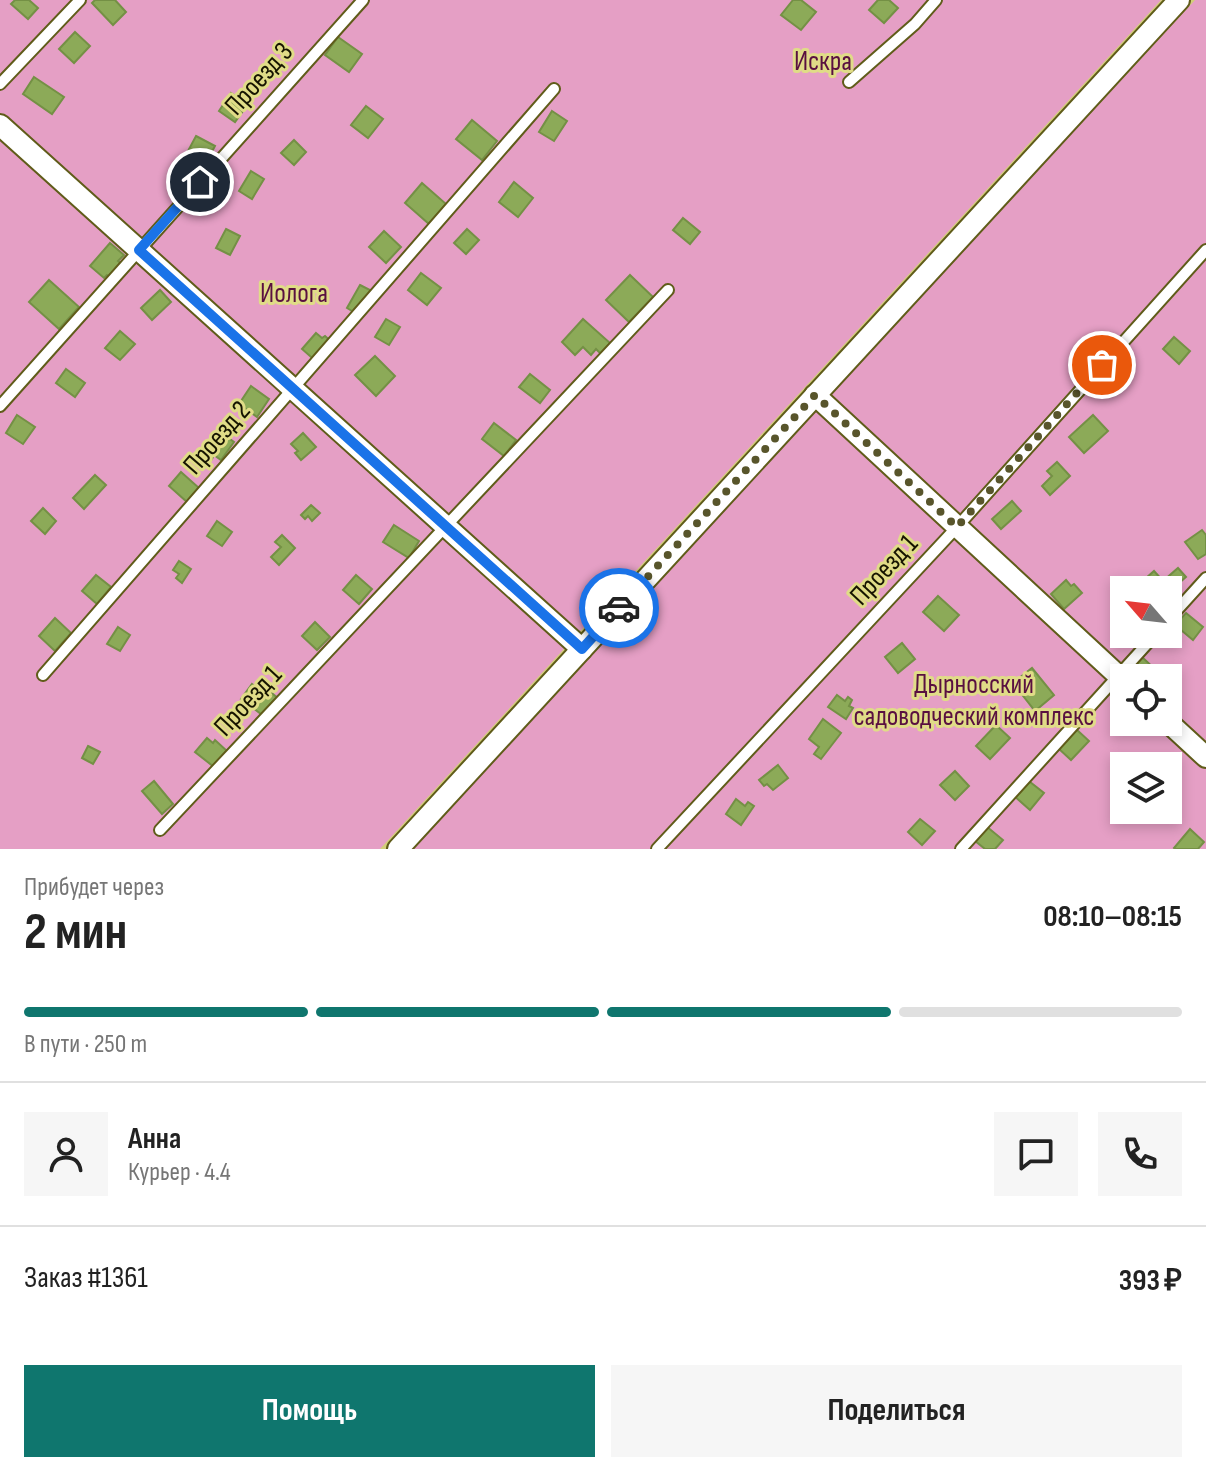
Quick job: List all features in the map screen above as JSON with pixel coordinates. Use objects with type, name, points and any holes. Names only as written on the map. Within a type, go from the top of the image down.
[{"type":"street","points":[[398,849],[1179,0]]},
{"type":"street","points":[[0,125],[582,649]]},
{"type":"street","points":[[815,395],[1110,668]]},
{"type":"street","points":[[1182,735],[1206,757]]},
{"type":"lane","points":[[0,84],[80,0]]},
{"type":"lane","name":"Проезд 3","points":[[0,406],[363,0]]},
{"type":"lane","points":[[849,82],[915,24],[936,0]]},
{"type":"lane","name":"Проезд 2","points":[[43,675],[554,89]]},
{"type":"lane","name":"Проезд 1","points":[[657,849],[957,527],[1206,250]]},
{"type":"lane","name":"Проезд 1","points":[[160,830],[668,290]]},
{"type":"lane","points":[[1182,605],[1206,578]]},
{"type":"lane","points":[[1132,664],[1145,648]]},
{"type":"lane","points":[[961,849],[1110,690]]},
{"type":"green space","name":"Иолога","points":[[0,0],[1161,0],[380,849],[0,849]]},
{"type":"green space","name":"Дырносский садоводческий комплекс","points":[[1195,0],[1206,0],[1206,849],[413,849]]},
{"type":"building","points":[[15,0],[29,0],[38,8],[28,19],[11,4]]},
{"type":"building","points":[[95,0],[115,0],[126,12],[113,25],[92,3]]},
{"type":"building","points":[[793,0],[801,0],[816,12],[801,30],[781,15]]},
{"type":"building","points":[[878,0],[889,0],[898,8],[884,23],[869,10]]},
{"type":"building","points":[[75,32],[90,46],[74,63],[59,49]]},
{"type":"building","points":[[338,37],[362,54],[349,72],[325,55]]},
{"type":"building","points":[[34,77],[64,97],[52,114],[23,94]]},
{"type":"building","points":[[231,93],[248,104],[235,122],[219,111]]},
{"type":"building","points":[[366,106],[383,119],[368,138],[351,125]]},
{"type":"building","points":[[552,111],[567,121],[554,141],[539,132]]},
{"type":"building","points":[[472,120],[497,141],[482,160],[456,139]]},
{"type":"building","points":[[196,136],[215,146],[207,161],[188,151]]},
{"type":"building","points":[[294,140],[306,152],[294,165],[281,153]]},
{"type":"building","points":[[251,171],[264,179],[252,199],[239,191]]},
{"type":"building","points":[[514,182],[533,198],[518,217],[499,202]]},
{"type":"building","points":[[422,183],[446,204],[429,224],[405,203]]},
{"type":"building","points":[[683,218],[700,232],[690,244],[673,230]]},
{"type":"building","points":[[226,229],[240,236],[230,255],[216,248]]},
{"type":"building","points":[[467,229],[479,240],[466,254],[454,243]]},
{"type":"building","points":[[384,231],[401,247],[386,263],[369,247]]},
{"type":"building","points":[[110,243],[124,255],[118,261],[124,266],[112,279],[107,275],[104,278],[90,266]]},
{"type":"building","points":[[421,273],[441,288],[427,305],[408,290]]},
{"type":"building","points":[[630,275],[653,297],[629,322],[606,300]]},
{"type":"building","points":[[49,280],[79,307],[59,329],[29,302]]},
{"type":"building","points":[[360,285],[374,292],[357,314],[347,308]]},
{"type":"building","points":[[160,290],[171,302],[152,320],[141,308]]},
{"type":"building","points":[[386,319],[400,327],[389,345],[375,337]]},
{"type":"building","points":[[583,319],[610,343],[601,354],[596,349],[591,355],[583,347],[575,355],[562,342]]},
{"type":"building","points":[[120,331],[135,344],[120,360],[105,348]]},
{"type":"building","points":[[316,333],[334,344],[318,363],[302,349]]},
{"type":"building","points":[[1174,337],[1190,351],[1179,364],[1163,349]]},
{"type":"building","points":[[375,356],[395,376],[376,396],[355,375]]},
{"type":"building","points":[[66,369],[85,383],[75,397],[56,383]]},
{"type":"building","points":[[530,374],[550,390],[540,403],[519,387]]},
{"type":"building","points":[[251,386],[269,399],[257,417],[239,404]]},
{"type":"building","points":[[17,415],[35,427],[23,444],[6,433]]},
{"type":"building","points":[[1093,415],[1108,431],[1084,453],[1069,437]]},
{"type":"building","points":[[494,423],[516,440],[504,456],[482,439]]},
{"type":"building","points":[[219,431],[234,442],[221,460],[214,455],[212,459],[204,453]]},
{"type":"building","points":[[303,433],[316,447],[301,460],[291,444]]},
{"type":"building","points":[[1057,462],[1070,476],[1050,495],[1042,486],[1052,476],[1047,471]]},
{"type":"building","points":[[181,472],[199,488],[187,502],[169,486]]},
{"type":"building","points":[[95,475],[106,485],[84,509],[73,498]]},
{"type":"building","points":[[1012,501],[1021,511],[1001,529],[992,519]]},
{"type":"building","points":[[311,505],[320,513],[312,521],[308,516],[305,519],[301,515]]},
{"type":"building","points":[[43,508],[56,521],[45,534],[31,521]]},
{"type":"building","points":[[217,521],[232,532],[222,546],[207,536]]},
{"type":"building","points":[[394,525],[419,541],[409,558],[383,542]]},
{"type":"building","points":[[1202,530],[1206,535],[1206,554],[1198,559],[1185,542]]},
{"type":"building","points":[[282,535],[295,548],[279,565],[271,557],[281,547],[275,542]]},
{"type":"building","points":[[179,561],[191,569],[182,583],[176,578],[179,574],[173,570]]},
{"type":"building","points":[[1178,568],[1186,577],[1182,581],[1182,576],[1169,576]]},
{"type":"building","points":[[96,575],[111,587],[97,604],[82,591]]},
{"type":"building","points":[[356,575],[372,589],[359,604],[343,590]]},
{"type":"building","points":[[1066,580],[1082,593],[1064,609],[1051,594]]},
{"type":"building","points":[[938,596],[959,615],[944,631],[923,612]]},
{"type":"building","points":[[1186,613],[1203,627],[1193,640],[1182,631],[1182,617]]},
{"type":"building","points":[[55,618],[71,633],[55,651],[39,636]]},
{"type":"building","points":[[315,622],[330,637],[317,650],[302,636]]},
{"type":"building","points":[[118,627],[130,635],[120,651],[107,644]]},
{"type":"building","points":[[902,643],[915,659],[898,673],[885,657]]},
{"type":"building","points":[[1142,657],[1150,664],[1135,664]]},
{"type":"building","points":[[1032,668],[1054,695],[1035,711],[1013,683]]},
{"type":"building","points":[[252,684],[261,691],[264,687],[279,699],[265,717],[241,699]]},
{"type":"building","points":[[837,695],[845,701],[848,697],[852,700],[849,706],[853,708],[846,719],[828,707]]},
{"type":"building","points":[[823,719],[841,733],[821,759],[814,754],[819,747],[809,739]]},
{"type":"building","points":[[996,725],[1010,738],[990,759],[976,746]]},
{"type":"building","points":[[1076,729],[1089,741],[1071,760],[1058,748]]},
{"type":"building","points":[[207,738],[213,743],[215,740],[227,751],[214,767],[195,752]]},
{"type":"building","points":[[88,746],[100,752],[93,764],[82,758]]},
{"type":"building","points":[[778,765],[788,778],[773,790],[759,780]]},
{"type":"building","points":[[955,771],[969,786],[955,800],[940,785]]},
{"type":"building","points":[[1025,778],[1044,793],[1030,810],[1012,794]]},
{"type":"building","points":[[154,781],[173,804],[162,814],[142,791]]},
{"type":"building","points":[[736,799],[745,806],[748,802],[754,806],[741,825],[726,814]]},
{"type":"building","points":[[920,819],[935,831],[922,845],[908,832]]},
{"type":"building","points":[[986,826],[1003,840],[995,849],[985,849],[974,840]]},
{"type":"building","points":[[1190,829],[1204,842],[1198,849],[1175,849],[1174,848]]},
{"type":"way so far","points":[[619,608],[815,395],[957,527],[1102,365]]},
{"type":"route","points":[[200,182],[139,250],[582,649],[619,608]]},
{"type":"park label","name":"Искра","points":[[823,61]]}]
